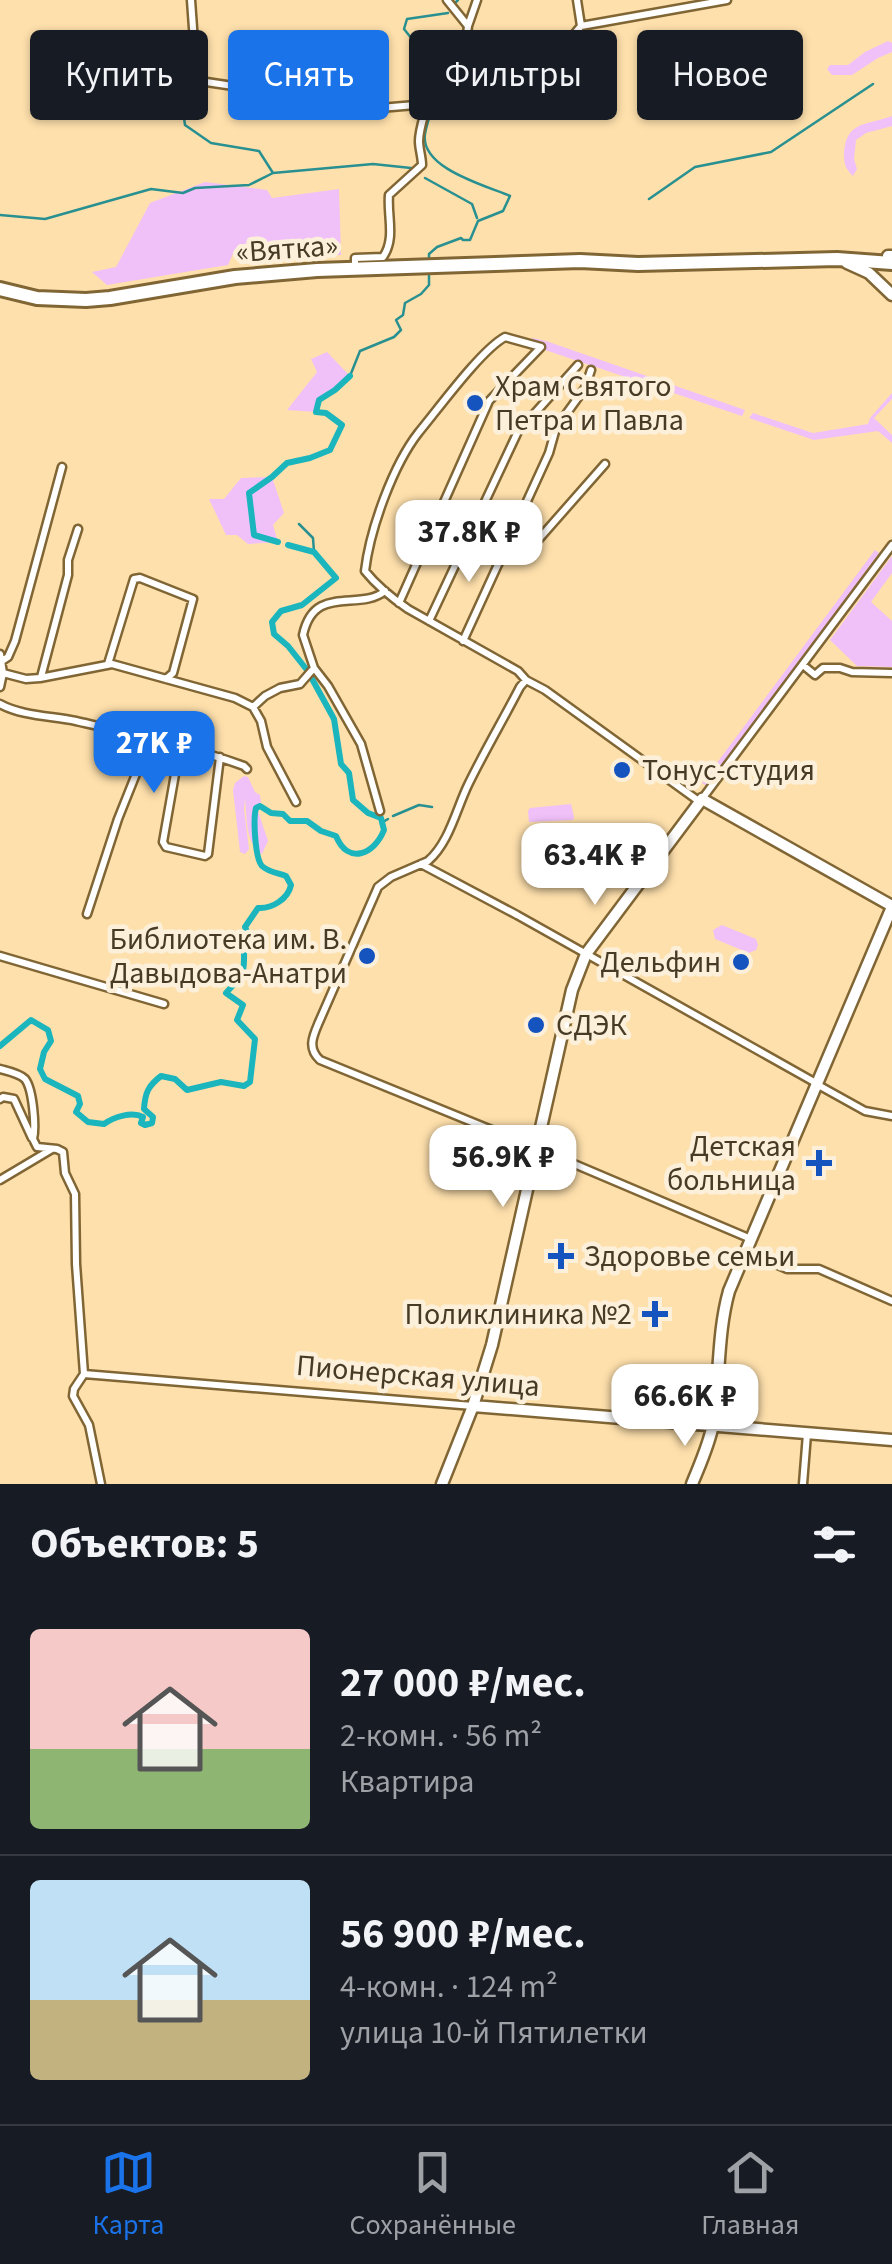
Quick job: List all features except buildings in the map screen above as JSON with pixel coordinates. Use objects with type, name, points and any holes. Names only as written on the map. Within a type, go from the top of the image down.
[{"type":"highway","name":"«Вятка»","points":[[0,289],[38,298],[86,300],[255,274],[826,252],[891,258]]},
{"type":"highway","name":"«Вятка»","points":[[580,261],[638,264],[891,258]]},
{"type":"main road","points":[[826,259],[860,268],[892,295]]},
{"type":"main road","points":[[442,1484],[492,1346],[572,990],[586,954],[701,800],[892,909],[747,1252],[730,1301],[714,1425],[694,1484]]},
{"type":"main road","name":"Пионерская улица","points":[[472,1406],[892,1440]]},
{"type":"street","points":[[192,0],[194,42],[190,74],[196,82],[380,108],[409,106]]},
{"type":"street","points":[[447,0],[467,20]]},
{"type":"street","points":[[466,30],[477,0]]},
{"type":"street","points":[[577,0],[581,26]]},
{"type":"street","points":[[578,30],[581,26],[727,0]]},
{"type":"street","points":[[355,269],[355,258],[380,258],[388,252],[389,198],[422,165],[419,138],[425,120]]},
{"type":"street","points":[[400,603],[490,401],[540,351],[541,347],[505,337],[484,355],[410,444],[382,505],[365,571],[400,603],[518,671],[701,800],[892,545]]},
{"type":"street","points":[[429,621],[522,423],[535,414],[578,365]]},
{"type":"street","points":[[463,641],[549,453],[556,428],[585,388],[591,370]]},
{"type":"street","points":[[508,544],[522,550],[531,548],[605,464]]},
{"type":"street","points":[[0,687],[1,657],[8,657],[16,641],[62,468]]},
{"type":"street","points":[[40,678],[78,528]]},
{"type":"street","points":[[108,664],[136,578],[193,599],[174,677]]},
{"type":"street","points":[[380,811],[361,744],[314,668],[302,635],[318,609],[332,602],[378,596],[384,590]]},
{"type":"street","points":[[3,674],[40,678],[108,664],[166,679],[174,677],[235,698],[253,707],[261,721],[266,747],[296,802]]},
{"type":"street","points":[[802,665],[815,675],[822,668],[892,673]]},
{"type":"street","points":[[253,707],[280,688],[300,684],[314,668]]},
{"type":"street","points":[[526,680],[431,859],[385,880],[374,894],[313,1036],[312,1047],[316,1056],[752,1240]]},
{"type":"street","points":[[0,704],[16,711],[180,746],[247,769]]},
{"type":"street","points":[[87,914],[144,754],[140,736]]},
{"type":"street","points":[[180,746],[166,847],[208,854],[220,757]]},
{"type":"street","points":[[431,859],[434,870]]},
{"type":"street","points":[[421,864],[865,1111],[892,1116]]},
{"type":"street","points":[[0,956],[164,1004]]},
{"type":"street","points":[[0,1069],[24,1078],[30,1091],[35,1128],[32,1139]]},
{"type":"street","points":[[0,1099],[14,1100],[37,1146],[62,1152],[65,1173],[75,1194],[84,1374],[72,1396],[89,1425],[102,1484]]},
{"type":"street","points":[[0,1180],[53,1148]]},
{"type":"street","points":[[747,1252],[787,1269],[818,1269],[892,1300]]},
{"type":"street","name":"Пионерская улица","points":[[84,1374],[472,1406]]},
{"type":"street","points":[[803,1484],[807,1433]]},
{"type":"shaded area","points":[[888,41],[892,43],[892,52],[852,75],[832,75],[827,69],[830,65],[848,65]]},
{"type":"shaded area","points":[[892,116],[892,126],[856,140],[857,169],[853,176],[844,160],[849,135],[860,125]]},
{"type":"shaded area","points":[[205,182],[267,190],[272,198],[339,189],[341,255],[270,256],[235,249],[228,265],[107,285],[92,272],[116,267],[150,203]]},
{"type":"shaded area","points":[[533,338],[745,410],[742,416],[545,350],[529,342]]},
{"type":"shaded area","points":[[327,352],[350,376],[319,400],[316,412],[287,410],[317,372],[311,359]]},
{"type":"shaded area","points":[[892,393],[892,399],[874,418],[892,435],[892,443],[878,431],[814,440],[749,418],[753,413],[813,433],[868,424]]},
{"type":"shaded area","points":[[272,477],[284,513],[273,525],[278,542],[248,544],[237,535],[226,535],[209,499],[224,499],[241,478]]},
{"type":"shaded area","points":[[875,550],[879,553],[707,786],[702,783]]},
{"type":"shaded area","points":[[892,556],[892,573],[871,602],[892,621],[892,667],[857,666],[830,640]]},
{"type":"shaded area","points":[[244,776],[260,795],[258,811],[268,841],[262,854],[250,837],[245,799],[249,849],[245,854],[240,852],[233,790]]},
{"type":"shaded area","points":[[571,804],[573,820],[529,822],[530,808]]},
{"type":"shaded area","points":[[722,925],[756,939],[756,950],[749,953],[715,939],[713,930]]},
{"type":"waterway","points":[[429,262],[429,254],[437,247],[461,238],[470,240],[478,221],[503,211],[510,196],[456,174],[443,166],[426,146],[426,127],[441,80],[404,29],[407,19],[448,13]]},
{"type":"waterway","points":[[649,199],[695,167],[771,152],[873,84]]},
{"type":"waterway","points":[[184,120],[185,125],[211,143],[259,151],[273,173],[373,164],[411,168]]},
{"type":"waterway","points":[[0,215],[45,219],[151,189],[183,193],[195,188],[249,185],[273,173]]},
{"type":"waterway","points":[[425,178],[472,204],[477,218]]},
{"type":"waterway","points":[[350,376],[360,351],[394,337],[401,330],[396,320],[403,315],[405,303],[429,285],[429,270]]},
{"type":"waterway","points":[[278,542],[254,535],[249,493],[287,463],[330,450],[342,425],[326,413],[316,412],[319,400],[350,376]]},
{"type":"waterway","points":[[299,524],[313,538],[314,552]]},
{"type":"waterway","points":[[288,545],[314,552],[336,578],[302,605],[281,611],[272,622],[274,634],[307,670]]},
{"type":"waterway","points":[[0,1046],[31,1020],[48,1030],[51,1041],[40,1069],[45,1079],[78,1096],[76,1112],[88,1122],[104,1124],[134,1115],[143,1117],[141,1123],[145,1125],[152,1123],[153,1117],[144,1109],[145,1098],[161,1076],[175,1079],[187,1090],[221,1082],[244,1086],[250,1082],[255,1039],[237,1020],[243,1005],[226,993],[243,970],[248,934],[245,927],[258,908],[279,902],[291,885],[286,876],[267,870],[260,862],[255,838],[256,808],[283,814],[290,821],[307,821],[336,836],[347,851],[354,853],[368,851],[384,830],[381,818],[353,800],[349,773],[341,764],[334,719],[311,677]]},
{"type":"waterway","points":[[393,816],[419,805],[432,807]]},
{"type":"waterway","points":[[383,822],[388,819]]},
{"type":"place","name":"Храм Святого Петра и Павла","points":[[475,403]]},
{"type":"place","name":"Тонус-студия","points":[[622,770]]},
{"type":"place","name":"Библиотека им. В. Давыдова-Анатри","points":[[367,956]]},
{"type":"place","name":"Дельфин","points":[[741,962]]},
{"type":"place","name":"СДЭК","points":[[536,1025]]},
{"type":"place","name":"Детская больница","points":[[819,1163]]},
{"type":"place","name":"Здоровье семьи","points":[[561,1256]]},
{"type":"place","name":"Поликлиника №2","points":[[655,1314]]}]
